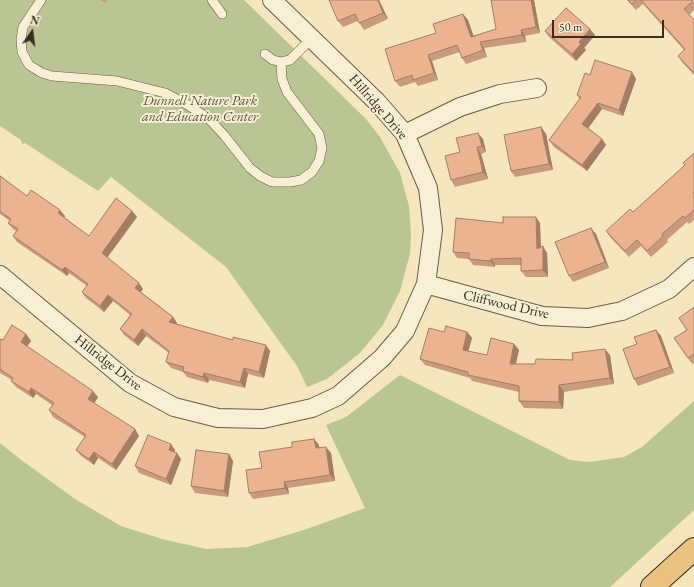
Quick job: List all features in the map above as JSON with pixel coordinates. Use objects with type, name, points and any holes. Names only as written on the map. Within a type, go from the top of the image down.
[{"type":"highway","points":[[652,587],[694,549]]},
{"type":"street","name":"Hillridge Drive","points":[[0,275],[130,383],[174,407],[218,418],[263,419],[312,408],[338,396],[382,358],[406,331],[426,284],[433,230],[428,188],[405,134],[377,102],[272,0]]},
{"type":"street","points":[[405,134],[460,107],[500,94],[537,88]]},
{"type":"street","name":"Cliffwood Drive","points":[[426,284],[542,316],[588,318],[622,311],[669,289],[694,268]]},
{"type":"lane","points":[[41,0],[24,27],[21,39],[22,52],[29,64],[42,73],[52,76],[117,81],[165,94],[188,105],[209,120],[224,135],[250,168],[260,176],[272,182],[290,182],[301,180],[312,172],[319,161],[322,148],[319,134],[287,92],[282,79],[281,62]]},
{"type":"lane","points":[[212,0],[222,14]]},
{"type":"lane","points":[[265,54],[273,60],[281,62],[290,60],[312,38]]},
{"type":"green space","name":"Dunnell Nature Park and Education Center","points":[[0,0],[244,0],[366,119],[380,137],[400,173],[409,206],[411,235],[410,254],[400,291],[383,325],[360,353],[327,379],[307,387],[297,366],[226,267],[111,177],[98,191],[25,143],[22,144],[21,140],[0,126]]},
{"type":"green space","points":[[400,375],[570,460],[589,462],[624,457],[642,447],[694,401],[694,510],[610,587],[0,587],[0,443],[75,499],[121,526],[162,539],[206,549],[247,547],[304,530],[365,508],[326,425],[346,417]]},
{"type":"building","points":[[329,0],[378,0],[383,13],[359,23],[355,14],[338,21]]},
{"type":"building","points":[[491,0],[531,0],[536,27],[521,30],[522,35],[480,42],[483,50],[462,58],[457,45],[428,55],[434,73],[413,80],[412,75],[395,81],[385,49],[436,33],[433,24],[463,14],[471,37],[496,29]]},
{"type":"building","points":[[628,0],[636,0],[632,4]]},
{"type":"building","points":[[641,0],[693,1],[684,9],[694,20],[694,73],[678,56],[685,49]]},
{"type":"building","points":[[566,8],[590,29],[579,42],[581,44],[572,54],[545,31]]},
{"type":"building","points":[[595,60],[632,72],[619,110],[598,103],[582,124],[602,139],[582,165],[549,140],[581,97],[577,95],[585,73],[590,75]]},
{"type":"building","points":[[541,127],[549,164],[511,171],[504,135]]},
{"type":"building","points":[[478,133],[482,146],[477,147],[483,172],[451,180],[445,156],[460,152],[456,138]]},
{"type":"building","points":[[694,153],[694,210],[685,218],[683,216],[662,234],[663,236],[647,251],[637,240],[625,251],[606,231],[630,209],[633,212],[685,165],[683,163]]},
{"type":"building","points":[[0,176],[27,196],[31,190],[60,210],[58,213],[89,236],[116,198],[132,211],[102,253],[139,283],[135,288],[173,317],[169,322],[233,340],[233,337],[266,345],[259,372],[244,368],[240,382],[204,373],[203,377],[183,371],[184,367],[166,362],[169,351],[142,329],[134,340],[120,329],[132,314],[108,295],[100,306],[82,292],[88,284],[65,267],[62,270],[13,236],[18,229],[8,223],[11,219],[0,211]]},
{"type":"building","points":[[503,217],[536,217],[537,249],[543,246],[543,270],[521,271],[521,258],[491,259],[490,261],[469,259],[469,253],[453,252],[456,218],[503,223]]},
{"type":"building","points":[[591,228],[605,262],[569,276],[555,242]]},
{"type":"building","points":[[694,307],[694,354],[688,358],[674,338],[687,330],[679,318]]},
{"type":"building","points":[[12,325],[26,334],[21,342],[93,391],[88,399],[135,429],[112,464],[94,452],[89,459],[76,450],[86,435],[49,410],[54,403],[31,388],[29,392],[11,381],[13,378],[0,369],[0,339],[3,340]]},
{"type":"building","points":[[446,326],[467,332],[463,350],[487,355],[491,338],[514,344],[510,364],[535,364],[536,359],[573,360],[572,353],[605,349],[610,378],[559,385],[559,402],[519,401],[519,386],[468,375],[468,372],[420,359],[429,328],[444,332]]},
{"type":"building","points":[[656,330],[670,367],[634,379],[623,349],[637,344],[634,337]]},
{"type":"building","points":[[148,435],[171,444],[169,450],[177,453],[166,479],[135,466]]},
{"type":"building","points":[[314,439],[316,448],[326,447],[330,475],[284,482],[285,488],[249,493],[246,470],[262,468],[259,452],[292,447],[292,442]]},
{"type":"building","points":[[196,450],[229,454],[224,491],[191,486]]}]
